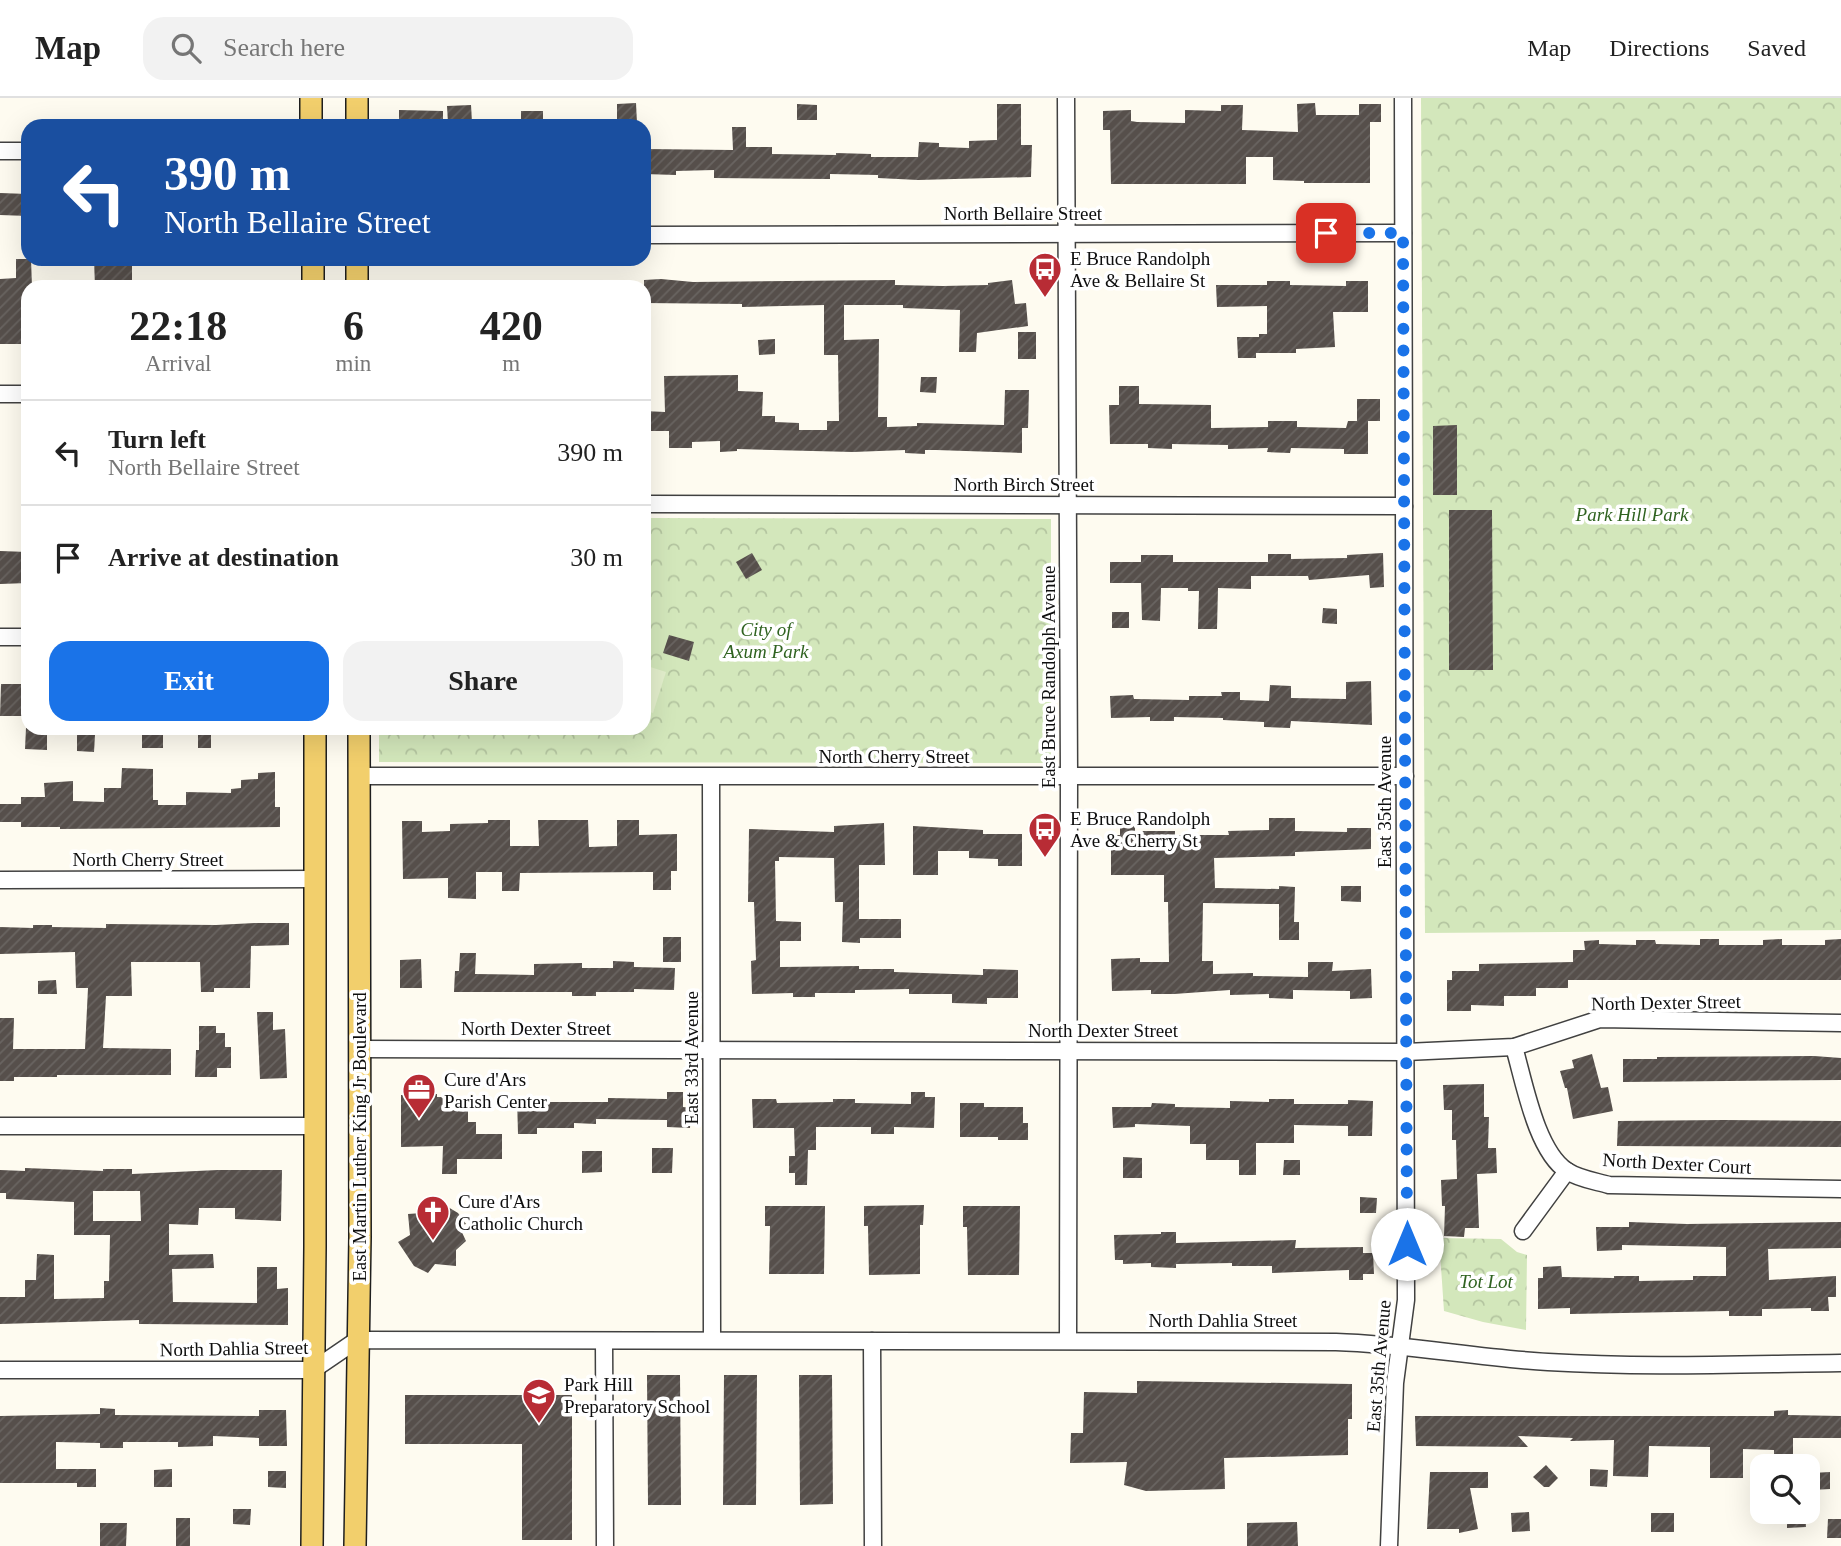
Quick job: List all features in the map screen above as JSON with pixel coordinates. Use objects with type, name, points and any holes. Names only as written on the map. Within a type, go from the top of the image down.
[{"type":"main road","points":[[311,98],[312,119]]},
{"type":"main road","points":[[357,98],[357,119]]},
{"type":"main road","points":[[312,1546],[313,1370],[306,1126],[306,879],[315,735]]},
{"type":"main road","name":"East Martin Luther King Jr Boulevard","points":[[355,1546],[360,1048],[359,735]]},
{"type":"street","name":"East Bruce Randolph Avenue","points":[[1066,98],[1070,1051],[1068,1340]]},
{"type":"street","name":"East 35th Avenue","points":[[1389,1546],[1394,1396],[1406,1300],[1403,98]]},
{"type":"street","points":[[0,151],[21,151]]},
{"type":"street","name":"North Bellaire Street","points":[[651,235],[1403,233]]},
{"type":"street","points":[[0,394],[21,394]]},
{"type":"street","name":"North Birch Street","points":[[651,504],[1404,506]]},
{"type":"street","points":[[0,637],[21,637]]},
{"type":"street","name":"North Cherry Street","points":[[359,776],[1405,776]]},
{"type":"street","name":"East 33rd Avenue","points":[[711,776],[712,1340]]},
{"type":"street","name":"North Cherry Street","points":[[0,880],[306,879]]},
{"type":"street","name":"North Dexter Street","points":[[360,1048],[1406,1052],[1514,1046],[1600,1019],[1841,1023]]},
{"type":"street","points":[[1514,1046],[1542,1140],[1567,1171],[1524,1231]]},
{"type":"street","points":[[0,1126],[306,1126]]},
{"type":"street","name":"North Dexter Court","points":[[1567,1171],[1609,1185],[1841,1188]]},
{"type":"street","name":"North Dahlia Street","points":[[0,1370],[313,1370],[358,1340],[1336,1342],[1573,1364],[1841,1363]]},
{"type":"street","points":[[604,1341],[606,1546]]},
{"type":"street","points":[[872,1341],[873,1546]]},
{"type":"green space","name":"Park Hill Park","points":[[1421,98],[1841,98],[1841,930],[1425,933]]},
{"type":"green space","name":"City of Axum Park","points":[[651,518],[1051,519],[1051,763],[379,762],[379,735],[651,735]]},
{"type":"green space","points":[[651,667],[666,672],[653,713],[651,712]]},
{"type":"green space","name":"Tot Lot","points":[[1439,1238],[1501,1239],[1517,1252],[1527,1255],[1526,1330],[1444,1311]]},
{"type":"building","points":[[636,103],[637,119],[617,119],[617,104]]},
{"type":"building","points":[[1315,103],[1316,115],[1359,115],[1359,104],[1381,104],[1381,122],[1370,122],[1370,183],[1273,180],[1273,157],[1246,157],[1246,184],[1111,184],[1110,130],[1103,130],[1103,111],[1131,110],[1131,121],[1137,122],[1185,123],[1185,110],[1221,111],[1221,105],[1243,105],[1242,130],[1298,132],[1297,104]]},
{"type":"building","points":[[797,104],[817,105],[817,120],[797,120]]},
{"type":"building","points":[[997,104],[1021,104],[1021,145],[1032,145],[1031,177],[918,180],[878,178],[878,175],[830,174],[830,179],[714,178],[714,170],[676,171],[676,175],[651,174],[651,149],[733,150],[732,127],[746,127],[746,147],[772,147],[772,154],[836,153],[871,154],[871,157],[918,157],[919,142],[939,143],[939,147],[969,148],[969,141],[997,140]]},
{"type":"building","points":[[471,105],[472,119],[448,119],[447,106]]},
{"type":"building","points":[[399,110],[443,111],[443,119],[399,119]]},
{"type":"building","points":[[521,111],[543,111],[543,119],[521,119]]},
{"type":"building","points":[[0,193],[21,194],[21,216],[0,215]]},
{"type":"building","points":[[16,259],[21,259],[21,266],[31,266],[32,280],[21,280],[21,344],[0,344],[0,279],[16,278]]},
{"type":"building","points":[[94,266],[132,266],[132,280],[95,280]]},
{"type":"building","points":[[661,279],[693,282],[895,280],[895,285],[943,286],[988,285],[1012,280],[1015,304],[1026,303],[1028,326],[977,333],[976,352],[959,352],[960,310],[903,308],[903,305],[844,305],[844,340],[879,339],[878,417],[887,417],[887,427],[917,426],[917,423],[1004,425],[1005,390],[1029,390],[1028,428],[1022,428],[1022,453],[925,450],[925,454],[905,453],[905,450],[853,452],[737,449],[720,452],[720,441],[692,442],[692,448],[669,448],[669,431],[651,431],[651,411],[665,412],[664,376],[738,375],[738,391],[763,392],[762,416],[775,416],[775,422],[799,423],[799,430],[827,430],[827,421],[839,421],[838,355],[824,355],[824,305],[742,307],[742,304],[651,303],[651,280],[644,280]]},
{"type":"building","points":[[1267,281],[1290,281],[1290,285],[1346,286],[1346,281],[1368,281],[1368,312],[1333,312],[1335,347],[1296,349],[1296,353],[1256,353],[1256,358],[1238,358],[1237,337],[1259,337],[1259,334],[1267,334],[1267,306],[1217,307],[1216,285],[1267,285]]},
{"type":"building","points":[[1018,332],[1036,332],[1036,359],[1018,359]]},
{"type":"building","points":[[775,339],[775,354],[759,355],[758,340]]},
{"type":"building","points":[[921,377],[937,377],[936,393],[920,392]]},
{"type":"building","points":[[1119,386],[1139,386],[1139,404],[1211,405],[1211,428],[1268,427],[1268,421],[1297,421],[1297,427],[1346,428],[1348,421],[1368,421],[1368,454],[1344,454],[1344,449],[1291,448],[1290,453],[1267,452],[1268,448],[1228,449],[1228,445],[1172,444],[1172,449],[1148,448],[1148,444],[1110,444],[1109,405],[1119,405]]},
{"type":"building","points":[[1357,399],[1380,399],[1380,421],[1357,421]]},
{"type":"building","points":[[1457,425],[1457,495],[1433,495],[1433,426]]},
{"type":"building","points":[[1449,510],[1492,510],[1493,670],[1449,670]]},
{"type":"building","points":[[0,551],[21,552],[21,583],[0,584]]},
{"type":"building","points":[[752,553],[762,570],[746,579],[736,562]]},
{"type":"building","points":[[1383,553],[1384,587],[1370,588],[1369,575],[1309,580],[1308,576],[1251,576],[1251,589],[1218,588],[1217,629],[1198,629],[1199,591],[1188,591],[1188,588],[1161,588],[1160,621],[1142,620],[1141,583],[1110,583],[1110,562],[1141,562],[1141,555],[1173,555],[1173,562],[1268,562],[1268,554],[1291,554],[1291,559],[1347,558],[1347,555]]},
{"type":"building","points":[[1323,608],[1337,609],[1337,624],[1322,623]]},
{"type":"building","points":[[1112,612],[1129,612],[1129,628],[1112,628]]},
{"type":"building","points":[[669,635],[694,642],[689,661],[663,653]]},
{"type":"building","points":[[1371,681],[1372,725],[1291,721],[1290,728],[1264,727],[1264,722],[1223,718],[1174,717],[1174,721],[1150,721],[1150,717],[1111,718],[1110,696],[1133,695],[1134,699],[1189,700],[1189,696],[1222,696],[1221,692],[1240,692],[1240,700],[1269,701],[1270,685],[1291,686],[1291,698],[1346,699],[1346,682]]},
{"type":"building","points":[[1,684],[21,684],[21,716],[0,716]]},
{"type":"building","points":[[26,735],[47,735],[47,750],[25,749]]},
{"type":"building","points":[[77,735],[95,735],[94,752],[77,751]]},
{"type":"building","points":[[142,735],[163,735],[163,748],[142,748]]},
{"type":"building","points":[[198,735],[211,735],[211,748],[198,748]]},
{"type":"building","points":[[122,768],[153,769],[153,800],[158,800],[158,805],[186,805],[186,792],[231,793],[231,789],[241,788],[241,780],[258,779],[258,773],[275,772],[275,807],[280,807],[280,827],[60,829],[21,827],[21,822],[0,822],[0,804],[21,804],[21,797],[45,797],[44,783],[73,781],[73,801],[104,802],[104,788],[121,788]]},
{"type":"building","points":[[1269,818],[1295,818],[1295,831],[1347,832],[1347,828],[1371,828],[1371,849],[1295,852],[1295,856],[1214,858],[1215,888],[1295,887],[1294,922],[1299,922],[1299,940],[1279,940],[1279,904],[1203,903],[1202,961],[1213,961],[1213,974],[1253,973],[1253,976],[1308,977],[1308,962],[1333,962],[1332,971],[1371,969],[1372,998],[1350,999],[1350,991],[1293,990],[1293,999],[1269,998],[1269,994],[1230,995],[1230,990],[1174,994],[1151,994],[1151,990],[1112,991],[1111,959],[1140,958],[1140,962],[1169,962],[1168,902],[1164,902],[1164,875],[1111,875],[1111,835],[1120,835],[1120,826],[1135,826],[1135,831],[1175,831],[1175,835],[1229,835],[1228,831],[1269,830]]},
{"type":"building","points":[[488,820],[510,820],[510,846],[539,846],[538,820],[588,820],[589,847],[617,846],[617,820],[639,820],[639,835],[677,834],[677,871],[671,871],[671,890],[653,890],[653,872],[520,873],[519,891],[502,891],[502,872],[476,872],[476,899],[448,898],[448,878],[403,879],[402,821],[422,821],[422,832],[450,831],[450,824],[488,823]]},
{"type":"building","points":[[884,823],[885,865],[859,865],[859,919],[901,919],[901,938],[860,938],[860,943],[842,942],[843,902],[835,902],[834,858],[779,857],[779,861],[775,861],[776,921],[801,922],[801,941],[780,941],[780,967],[859,966],[859,969],[894,969],[894,972],[983,975],[983,969],[1018,970],[1018,998],[987,998],[987,1004],[952,1003],[952,994],[909,994],[909,989],[815,993],[815,997],[793,997],[793,993],[752,994],[751,961],[756,960],[754,902],[748,902],[749,829],[834,832],[834,826]]},
{"type":"building","points":[[913,826],[983,830],[983,834],[1022,834],[1022,866],[998,866],[998,859],[969,858],[969,851],[938,851],[938,875],[913,875]]},
{"type":"building","points":[[1341,886],[1361,886],[1361,902],[1341,901]]},
{"type":"building","points":[[289,923],[289,945],[251,946],[250,988],[214,988],[214,992],[201,992],[200,962],[131,962],[132,996],[106,996],[103,1048],[171,1049],[171,1075],[57,1075],[14,1077],[14,1081],[0,1081],[0,1018],[14,1018],[13,1049],[85,1049],[88,988],[76,988],[75,952],[0,954],[0,927],[33,928],[33,925],[52,925],[106,928],[106,924]]},
{"type":"building","points":[[663,937],[681,937],[681,962],[663,962]]},
{"type":"building","points":[[1700,939],[1719,939],[1719,945],[1763,945],[1763,940],[1782,939],[1782,945],[1825,945],[1825,940],[1841,939],[1841,980],[1568,980],[1568,988],[1536,988],[1536,996],[1504,996],[1504,1006],[1471,1005],[1471,1011],[1447,1011],[1447,980],[1452,980],[1452,971],[1479,971],[1479,964],[1573,962],[1573,950],[1585,950],[1584,941],[1599,940],[1599,944],[1636,945],[1636,940],[1655,940],[1656,944],[1700,945]]},
{"type":"building","points":[[460,953],[476,953],[475,974],[534,975],[534,964],[582,963],[582,968],[613,968],[613,961],[634,962],[634,967],[675,968],[674,990],[634,989],[634,992],[596,992],[596,996],[572,996],[572,992],[454,992],[455,971],[459,971]]},
{"type":"building","points":[[421,959],[422,988],[400,988],[400,960]]},
{"type":"building","points":[[56,980],[57,994],[38,994],[38,981]]},
{"type":"building","points":[[257,1012],[273,1012],[273,1030],[285,1029],[287,1078],[260,1079]]},
{"type":"building","points":[[199,1026],[216,1026],[216,1033],[225,1033],[225,1047],[231,1047],[231,1068],[217,1068],[217,1077],[195,1077]]},
{"type":"building","points":[[1592,1054],[1601,1088],[1608,1087],[1613,1111],[1573,1119],[1567,1088],[1560,1071],[1574,1068],[1572,1060]]},
{"type":"building","points":[[1814,1056],[1841,1058],[1841,1080],[1623,1082],[1623,1059]]},
{"type":"building","points":[[1484,1084],[1484,1117],[1489,1117],[1488,1148],[1496,1148],[1497,1173],[1477,1174],[1479,1228],[1465,1228],[1464,1237],[1444,1236],[1445,1206],[1442,1206],[1441,1180],[1457,1179],[1456,1140],[1452,1140],[1452,1110],[1444,1110],[1443,1085]]},
{"type":"building","points":[[667,1092],[683,1092],[683,1107],[691,1108],[690,1128],[667,1127],[667,1120],[596,1119],[596,1124],[574,1123],[574,1128],[537,1128],[537,1134],[518,1134],[517,1098],[541,1098],[541,1102],[608,1102],[608,1098],[667,1099]]},
{"type":"building","points":[[911,1092],[925,1092],[925,1097],[935,1097],[934,1128],[894,1127],[894,1134],[871,1134],[871,1127],[816,1127],[816,1150],[808,1150],[807,1185],[795,1185],[795,1173],[789,1173],[789,1156],[795,1156],[794,1128],[753,1128],[752,1099],[776,1099],[777,1103],[855,1099],[855,1103],[911,1104]]},
{"type":"building","points":[[437,1094],[437,1097],[468,1097],[468,1122],[476,1122],[476,1134],[502,1134],[502,1159],[457,1159],[457,1174],[442,1174],[443,1146],[401,1147],[401,1095]]},
{"type":"building","points":[[1269,1099],[1294,1099],[1294,1104],[1373,1101],[1372,1136],[1348,1136],[1348,1126],[1294,1125],[1294,1143],[1256,1143],[1256,1175],[1239,1175],[1239,1160],[1206,1160],[1206,1144],[1190,1144],[1190,1126],[1135,1124],[1135,1127],[1113,1128],[1112,1107],[1151,1107],[1152,1103],[1175,1104],[1175,1107],[1230,1108],[1230,1101],[1269,1102]]},
{"type":"building","points":[[960,1103],[984,1103],[984,1107],[1023,1107],[1023,1123],[1028,1123],[1028,1140],[960,1137]]},
{"type":"building","points":[[1618,1121],[1841,1121],[1841,1147],[1617,1146]]},
{"type":"building","points":[[652,1148],[673,1148],[672,1173],[652,1173]]},
{"type":"building","points":[[582,1151],[602,1151],[602,1172],[582,1173]]},
{"type":"building","points":[[1123,1157],[1142,1158],[1142,1178],[1123,1178]]},
{"type":"building","points":[[1284,1160],[1300,1160],[1300,1175],[1283,1175]]},
{"type":"building","points":[[25,1168],[103,1171],[132,1169],[132,1174],[282,1170],[281,1221],[235,1219],[235,1208],[199,1208],[198,1225],[169,1224],[169,1255],[213,1254],[214,1268],[172,1269],[173,1302],[257,1303],[257,1267],[277,1267],[277,1289],[288,1288],[288,1325],[139,1324],[139,1320],[0,1324],[0,1297],[25,1297],[25,1280],[36,1280],[37,1254],[54,1255],[54,1299],[104,1298],[104,1281],[109,1281],[110,1235],[74,1235],[74,1202],[6,1199],[6,1193],[0,1193],[0,1170],[25,1171]],"holes":[[[93,1191],[140,1191],[141,1221],[93,1221]]]},
{"type":"building","points":[[1360,1197],[1377,1198],[1376,1213],[1360,1213]]},
{"type":"building","points":[[924,1205],[923,1225],[920,1225],[920,1274],[869,1275],[868,1226],[864,1226],[864,1206]]},
{"type":"building","points":[[433,1206],[446,1213],[448,1207],[458,1213],[466,1224],[459,1226],[466,1241],[456,1250],[456,1266],[435,1264],[428,1273],[414,1266],[398,1242],[410,1235],[408,1214],[422,1213]]},
{"type":"building","points":[[765,1206],[825,1206],[824,1274],[769,1274],[770,1226],[765,1226]]},
{"type":"building","points":[[963,1206],[1020,1206],[1019,1275],[968,1275],[967,1227],[963,1227]]},
{"type":"building","points":[[1629,1222],[1841,1222],[1841,1248],[1768,1249],[1769,1280],[1836,1276],[1836,1297],[1828,1297],[1829,1311],[1811,1311],[1811,1308],[1762,1309],[1762,1316],[1729,1316],[1729,1311],[1570,1314],[1570,1308],[1538,1309],[1538,1278],[1543,1278],[1543,1267],[1561,1266],[1562,1277],[1639,1276],[1639,1281],[1726,1276],[1726,1247],[1622,1245],[1622,1250],[1597,1251],[1596,1227],[1629,1227]]},
{"type":"building","points":[[1176,1232],[1176,1243],[1296,1240],[1295,1248],[1363,1247],[1363,1253],[1373,1253],[1374,1274],[1363,1274],[1363,1280],[1349,1280],[1349,1270],[1272,1273],[1272,1266],[1232,1266],[1232,1263],[1176,1264],[1176,1268],[1151,1267],[1151,1263],[1123,1264],[1123,1260],[1115,1260],[1114,1235]]},
{"type":"building","points":[[647,1375],[680,1375],[681,1505],[648,1505]]},
{"type":"building","points":[[724,1375],[757,1375],[756,1505],[723,1505]]},
{"type":"building","points":[[799,1375],[832,1375],[833,1504],[800,1505]]},
{"type":"building","points":[[1137,1381],[1352,1384],[1348,1455],[1224,1458],[1225,1489],[1146,1491],[1124,1485],[1127,1462],[1070,1463],[1071,1433],[1083,1433],[1084,1392],[1137,1393]]},
{"type":"building","points":[[405,1395],[572,1395],[572,1540],[522,1540],[522,1444],[405,1444]]},
{"type":"building","points":[[100,1408],[115,1409],[115,1415],[259,1416],[259,1410],[286,1410],[287,1446],[259,1446],[259,1438],[213,1436],[213,1446],[178,1447],[178,1442],[123,1442],[123,1448],[100,1448],[100,1443],[56,1442],[56,1469],[96,1469],[96,1487],[77,1487],[77,1483],[0,1483],[0,1416],[100,1414]]},
{"type":"building","points":[[1788,1410],[1788,1415],[1841,1416],[1841,1438],[1793,1438],[1793,1454],[1743,1449],[1743,1478],[1710,1478],[1710,1447],[1649,1446],[1648,1477],[1613,1476],[1614,1440],[1570,1441],[1573,1438],[1518,1436],[1528,1447],[1416,1446],[1415,1416],[1774,1416],[1774,1411]]},
{"type":"building","points":[[1546,1465],[1558,1478],[1549,1487],[1544,1487],[1533,1477]]},
{"type":"building","points":[[172,1469],[172,1487],[154,1487],[154,1470]]},
{"type":"building","points":[[1590,1469],[1608,1470],[1607,1487],[1590,1486]]},
{"type":"building","points":[[268,1471],[286,1471],[286,1488],[268,1487]]},
{"type":"building","points":[[1430,1472],[1488,1472],[1488,1488],[1470,1488],[1478,1529],[1459,1533],[1459,1529],[1427,1529]]},
{"type":"building","points":[[1830,1472],[1830,1489],[1820,1490],[1820,1473]]},
{"type":"building","points":[[233,1509],[251,1509],[250,1525],[233,1524]]},
{"type":"building","points":[[1529,1512],[1530,1531],[1512,1532],[1511,1513]]},
{"type":"building","points":[[1651,1513],[1674,1513],[1674,1532],[1651,1532]]},
{"type":"building","points":[[176,1518],[190,1518],[190,1546],[176,1546]]},
{"type":"building","points":[[1828,1519],[1841,1519],[1841,1538],[1827,1538]]},
{"type":"building","points":[[1297,1522],[1298,1546],[1247,1546],[1247,1523]]},
{"type":"building","points":[[100,1523],[127,1523],[126,1546],[100,1546]]},
{"type":"building","points":[[1787,1524],[1806,1524],[1806,1527],[1787,1528]]},
{"type":"place","name":"E Bruce Randolph Ave & Bellaire St","points":[[1045,299]]},
{"type":"place","name":"E Bruce Randolph Ave & Cherry St","points":[[1045,859]]},
{"type":"place","name":"Cure d'Ars Parish Center","points":[[419,1120]]},
{"type":"place","name":"Cure d'Ars Catholic Church","points":[[433,1242]]},
{"type":"place","name":"Park Hill Preparatory School","points":[[539,1425]]},
{"type":"route","points":[[1326,233],[1403,233],[1407,1244]]}]
